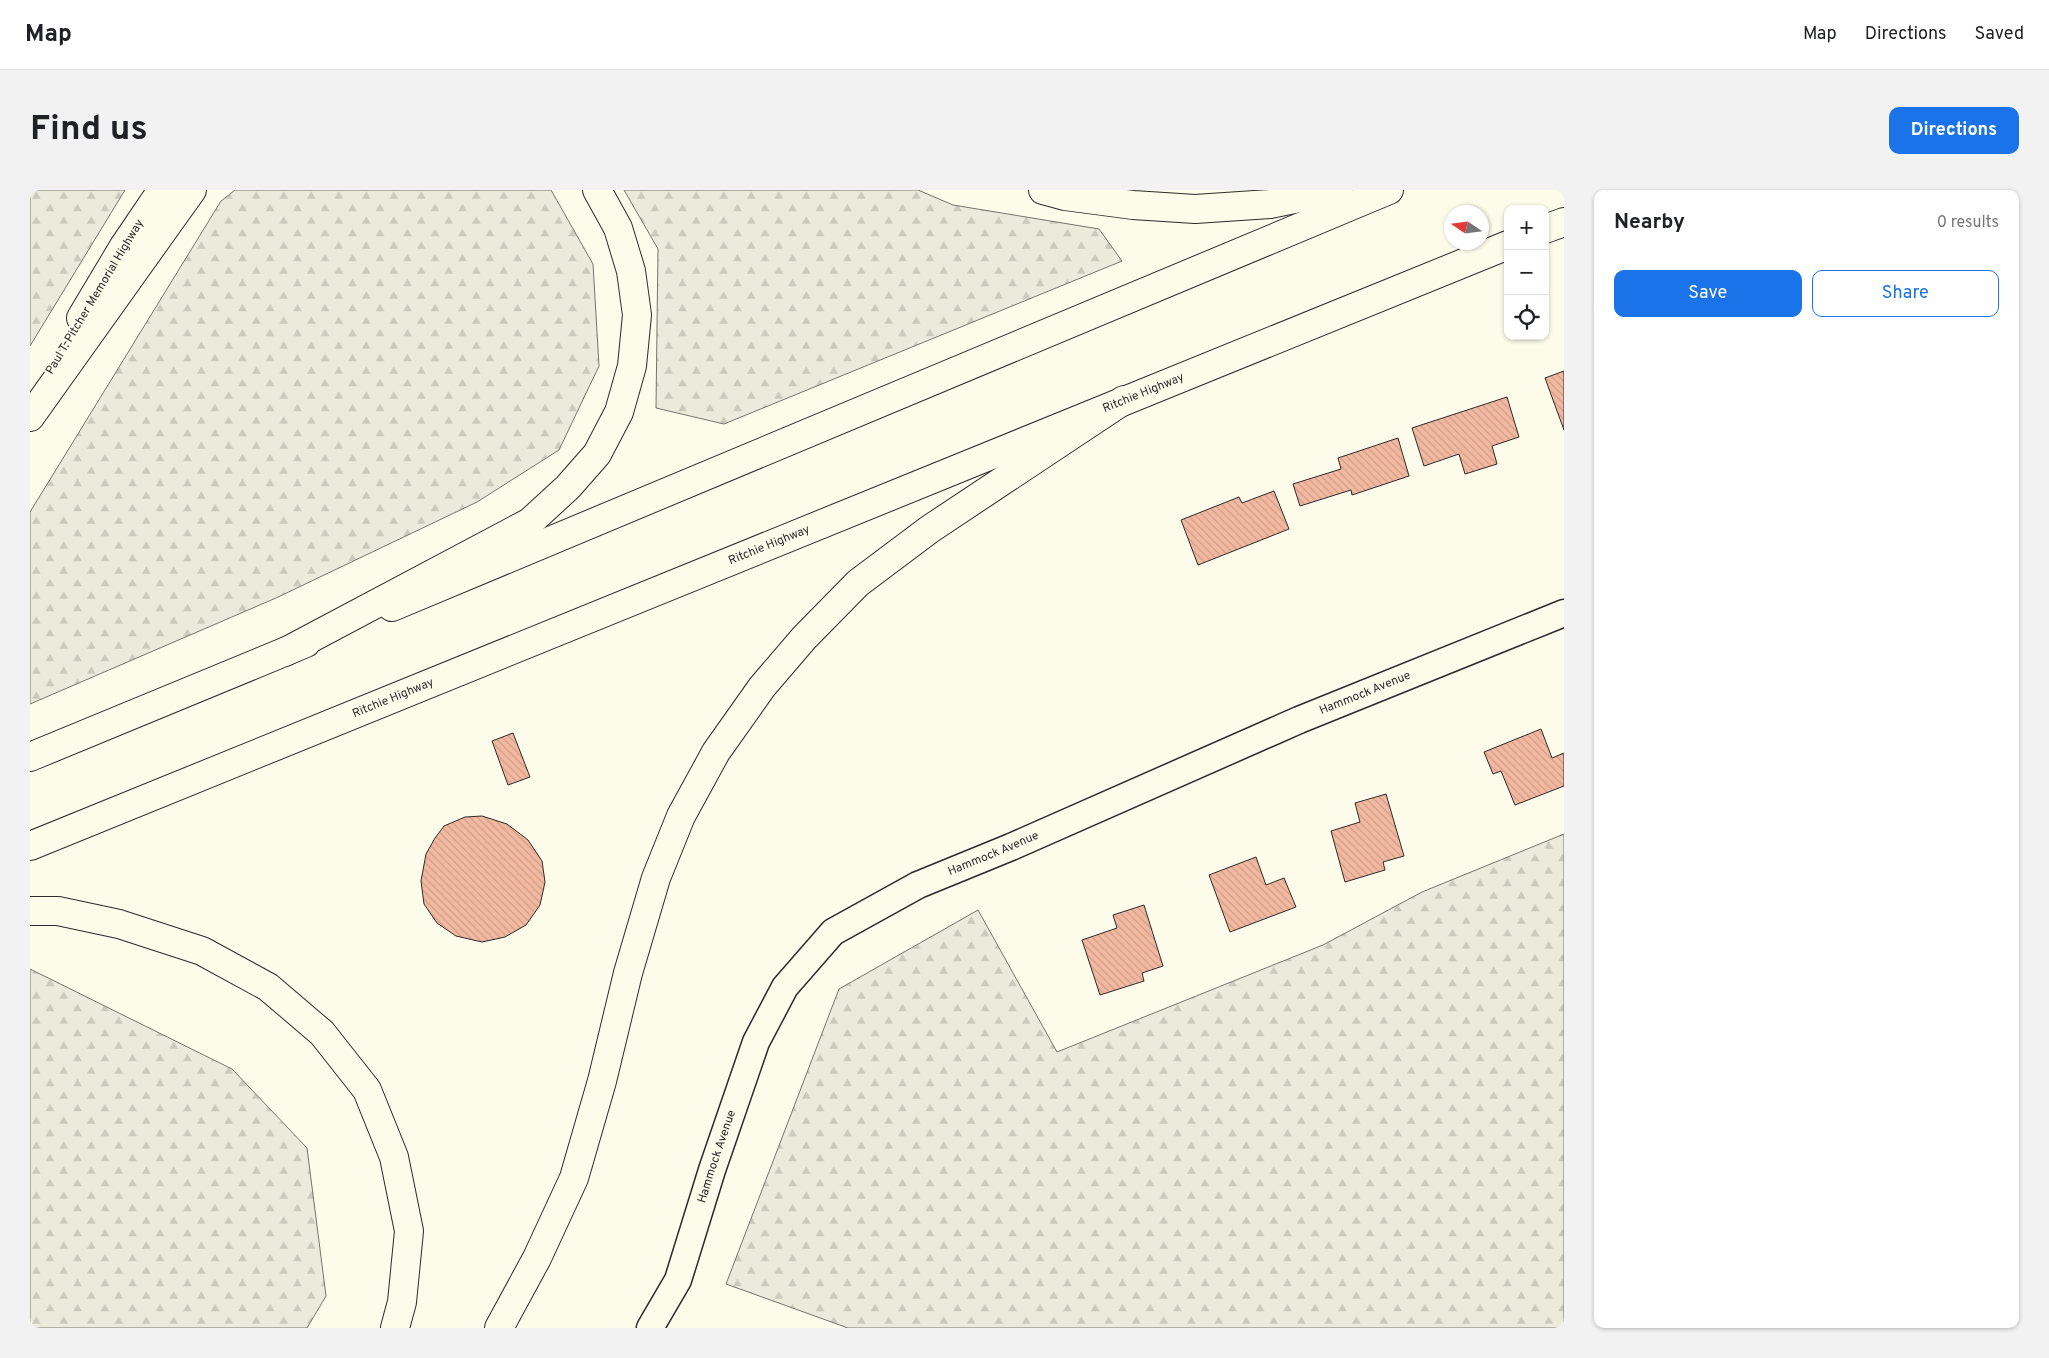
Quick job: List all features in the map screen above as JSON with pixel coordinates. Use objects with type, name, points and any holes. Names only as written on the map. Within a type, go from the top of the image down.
[{"type":"main road","name":"Paul T. Pitcher Memorial Highway","points":[[30,406],[124,246],[162,190]]},
{"type":"main road","points":[[30,417],[192,190]]},
{"type":"main road","points":[[285,652],[530,522],[568,487],[597,454],[619,412],[632,366],[636,315],[630,270],[618,228],[597,190]]},
{"type":"main road","points":[[1043,190],[1065,196],[1133,205],[1195,208],[1270,204],[1338,190]]},
{"type":"main road","points":[[30,757],[1389,190]]},
{"type":"main road","points":[[1549,228],[1564,222]]},
{"type":"main road","name":"Ritchie Highway","points":[[30,846],[1504,247]]},
{"type":"main road","points":[[499,1328],[537,1258],[574,1178],[602,1081],[628,973],[656,878],[681,816],[716,752],[762,687],[804,638],[858,583],[930,529],[1124,400]]},
{"type":"main road","points":[[30,911],[58,911],[118,924],[202,950],[268,987],[322,1033],[367,1090],[394,1157],[409,1231],[402,1302],[395,1328]]},
{"type":"street","name":"Hammock Avenue","points":[[650,1328],[678,1280],[712,1170],[756,1042],[785,988],[833,932],[918,886],[1298,720],[1564,613]]},
{"type":"green space","points":[[30,190],[125,190],[30,346]]},
{"type":"green space","points":[[235,190],[551,190],[593,264],[599,366],[559,450],[477,502],[276,598],[30,704],[30,512],[221,201]]},
{"type":"green space","points":[[624,190],[918,190],[953,205],[1099,229],[1122,261],[724,424],[656,408],[658,249]]},
{"type":"green space","points":[[1564,834],[1564,1328],[848,1328],[726,1284],[839,989],[978,910],[1057,1052],[1323,945],[1422,892]]},
{"type":"green space","points":[[30,969],[232,1069],[307,1148],[326,1296],[307,1328],[30,1328]]},
{"type":"building","points":[[1564,371],[1564,430],[1545,378]]},
{"type":"building","points":[[1507,397],[1519,437],[1492,446],[1497,464],[1465,474],[1459,454],[1424,466],[1412,428]]},
{"type":"building","points":[[1398,438],[1409,476],[1352,495],[1351,490],[1300,506],[1293,484],[1341,469],[1338,458]]},
{"type":"building","points":[[1274,491],[1289,529],[1198,565],[1181,520],[1239,497],[1242,503]]},
{"type":"building","points":[[1541,729],[1552,758],[1564,753],[1564,786],[1515,805],[1501,771],[1493,774],[1484,752]]},
{"type":"building","points":[[513,733],[530,777],[508,785],[492,741]]},
{"type":"building","points":[[1386,794],[1404,856],[1383,862],[1385,870],[1345,882],[1331,831],[1360,822],[1355,803]]},
{"type":"building","points":[[482,816],[507,824],[528,840],[542,861],[545,882],[540,905],[526,925],[505,937],[482,942],[456,936],[437,923],[424,904],[421,881],[426,854],[444,826],[465,817]]},
{"type":"building","points":[[1256,857],[1266,885],[1284,878],[1296,907],[1230,932],[1209,875]]},
{"type":"building","points":[[1144,905],[1163,966],[1142,973],[1144,981],[1100,995],[1082,940],[1117,928],[1113,915]]}]
